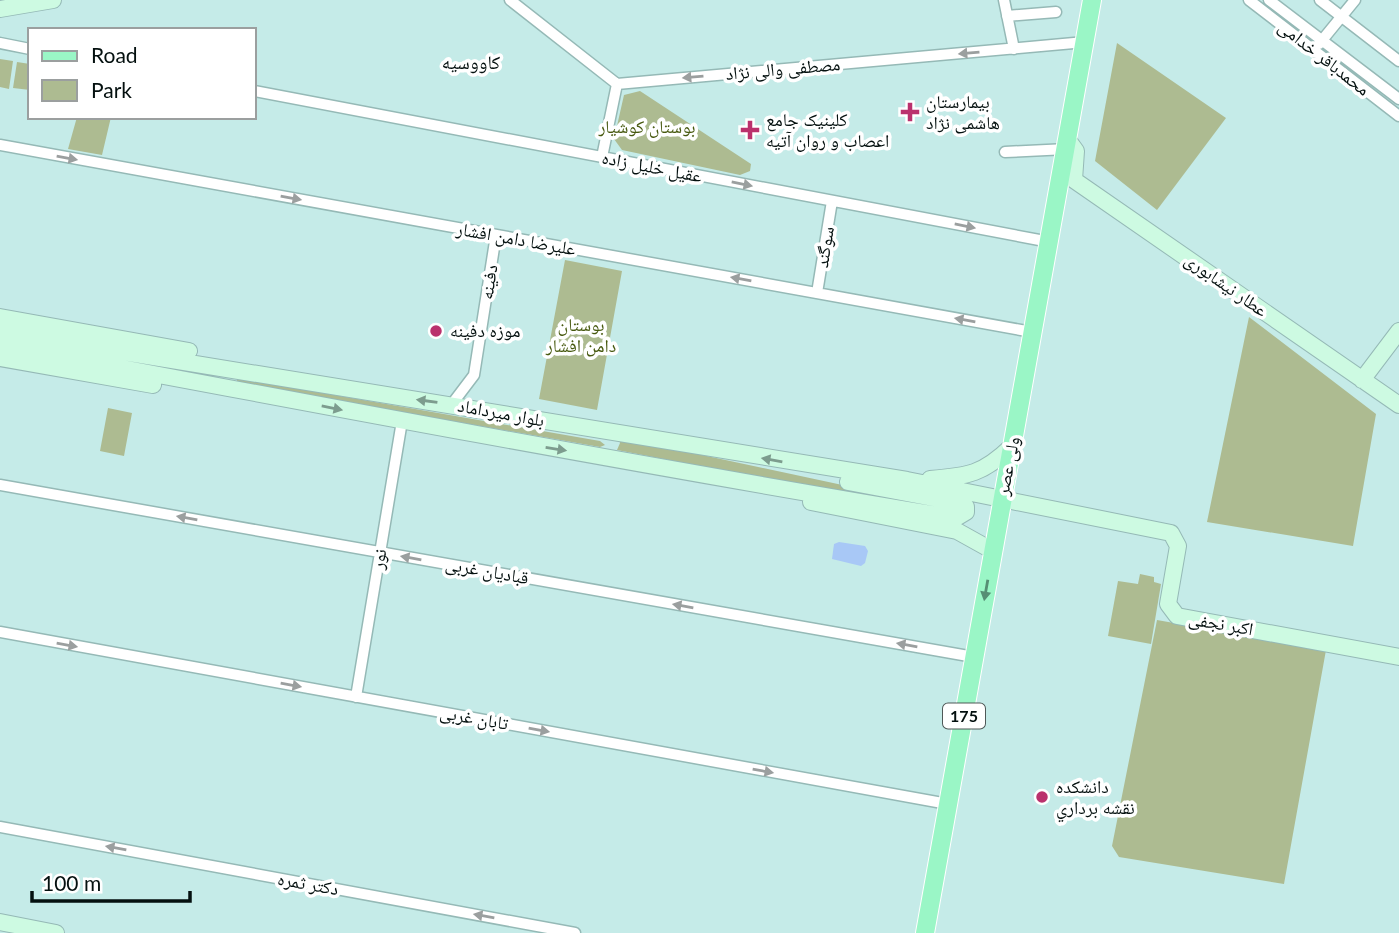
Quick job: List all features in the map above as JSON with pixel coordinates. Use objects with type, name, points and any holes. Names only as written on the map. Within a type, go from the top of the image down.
[{"type":"main road","points":[[0,9],[53,0]]},
{"type":"main road","name":"ولی عصر","points":[[925,933],[1092,0]]},
{"type":"main road","name":"عطار نیشابوری","points":[[1068,145],[1076,151],[1074,180],[1399,405]]},
{"type":"main road","points":[[0,317],[213,356],[255,373]]},
{"type":"main road","points":[[1362,380],[1399,331]]},
{"type":"main road","name":"بلوار میرداماد","points":[[0,332],[452,404],[811,467],[1003,495]]},
{"type":"main road","name":"بلوار میرداماد","points":[[0,345],[402,421],[941,516],[960,518],[966,512],[966,507],[849,483],[811,467]]},
{"type":"main road","points":[[0,358],[250,402],[293,400]]},
{"type":"main road","points":[[572,426],[610,438],[613,442],[610,453],[588,454]]},
{"type":"main road","points":[[907,480],[974,474],[994,464],[1012,446]]},
{"type":"main road","points":[[784,487],[814,503],[957,531],[993,551]]},
{"type":"main road","name":"اکبر نجفی","points":[[1003,495],[1171,533],[1178,546],[1168,604],[1177,616],[1399,657]]},
{"type":"main road","points":[[0,922],[56,933]]},
{"type":"street","points":[[510,0],[617,84],[602,157]]},
{"type":"street","points":[[1004,0],[1014,49]]},
{"type":"street","name":"محمدباقر خدامی","points":[[1249,0],[1399,116]]},
{"type":"street","name":"محمدباقر خدامی","points":[[1269,0],[1399,99]]},
{"type":"street","points":[[1320,0],[1399,61]]},
{"type":"street","points":[[1313,51],[1355,0]]},
{"type":"street","points":[[1007,16],[1056,12]]},
{"type":"street","points":[[0,43],[28,49]]},
{"type":"street","name":"مصطفی والی نژاد","points":[[617,84],[1086,43]]},
{"type":"street","name":"عقیل خلیل زاده","points":[[256,91],[1050,242]]},
{"type":"street","name":"علیرضا دامن افشار","points":[[0,145],[1032,332]]},
{"type":"street","points":[[1005,152],[1068,145]]},
{"type":"street","name":"سوگند","points":[[817,293],[832,201]]},
{"type":"street","name":"دفینه","points":[[452,404],[474,375],[496,235]]},
{"type":"street","name":"نور","points":[[356,697],[402,421]]},
{"type":"street","name":"قبادیان غربی","points":[[0,485],[975,657]]},
{"type":"street","name":"تابان غربی","points":[[0,632],[948,804]]},
{"type":"street","name":"دکتر ثمره","points":[[0,827],[575,933]]},
{"type":"green space","points":[[1117,43],[1226,118],[1157,210],[1095,161]]},
{"type":"green space","points":[[0,59],[13,61],[9,89],[0,87]]},
{"type":"green space","points":[[17,62],[28,64],[28,90],[13,88]]},
{"type":"green space","name":"بوستان کوشیار","points":[[640,91],[751,164],[750,171],[740,175],[622,150],[614,139],[624,95]]},
{"type":"green space","points":[[76,119],[111,119],[102,155],[68,149]]},
{"type":"green space","name":"بوستان دامن افشار","points":[[565,260],[622,271],[597,410],[539,399]]},
{"type":"green space","points":[[1249,317],[1376,414],[1353,546],[1207,522]]},
{"type":"green space","points":[[237,378],[600,441],[605,445],[600,447],[237,383]]},
{"type":"green space","points":[[108,408],[132,413],[124,456],[100,451]]},
{"type":"green space","points":[[618,437],[958,509],[952,515],[617,450],[620,443]]},
{"type":"green space","points":[[1140,574],[1154,577],[1154,582],[1161,584],[1151,644],[1108,636],[1118,581],[1138,584]]},
{"type":"green space","points":[[1157,620],[1326,650],[1284,884],[1119,857],[1112,846]]},
{"type":"water","points":[[839,542],[865,546],[868,551],[865,563],[861,566],[832,559],[834,544]]},
{"type":"place","name":"بیمارستان هاشمی نژاد","points":[[910,112]]},
{"type":"place","name":"کلینیک جامع اعصاب و روان آتیه","points":[[750,130]]},
{"type":"place","name":"موزه دفینه","points":[[436,331]]},
{"type":"place","name":"دانشكده نقشه برداري","points":[[1042,797]]},
{"type":"district","name":"کاووسیه","points":[[471,62]]}]
